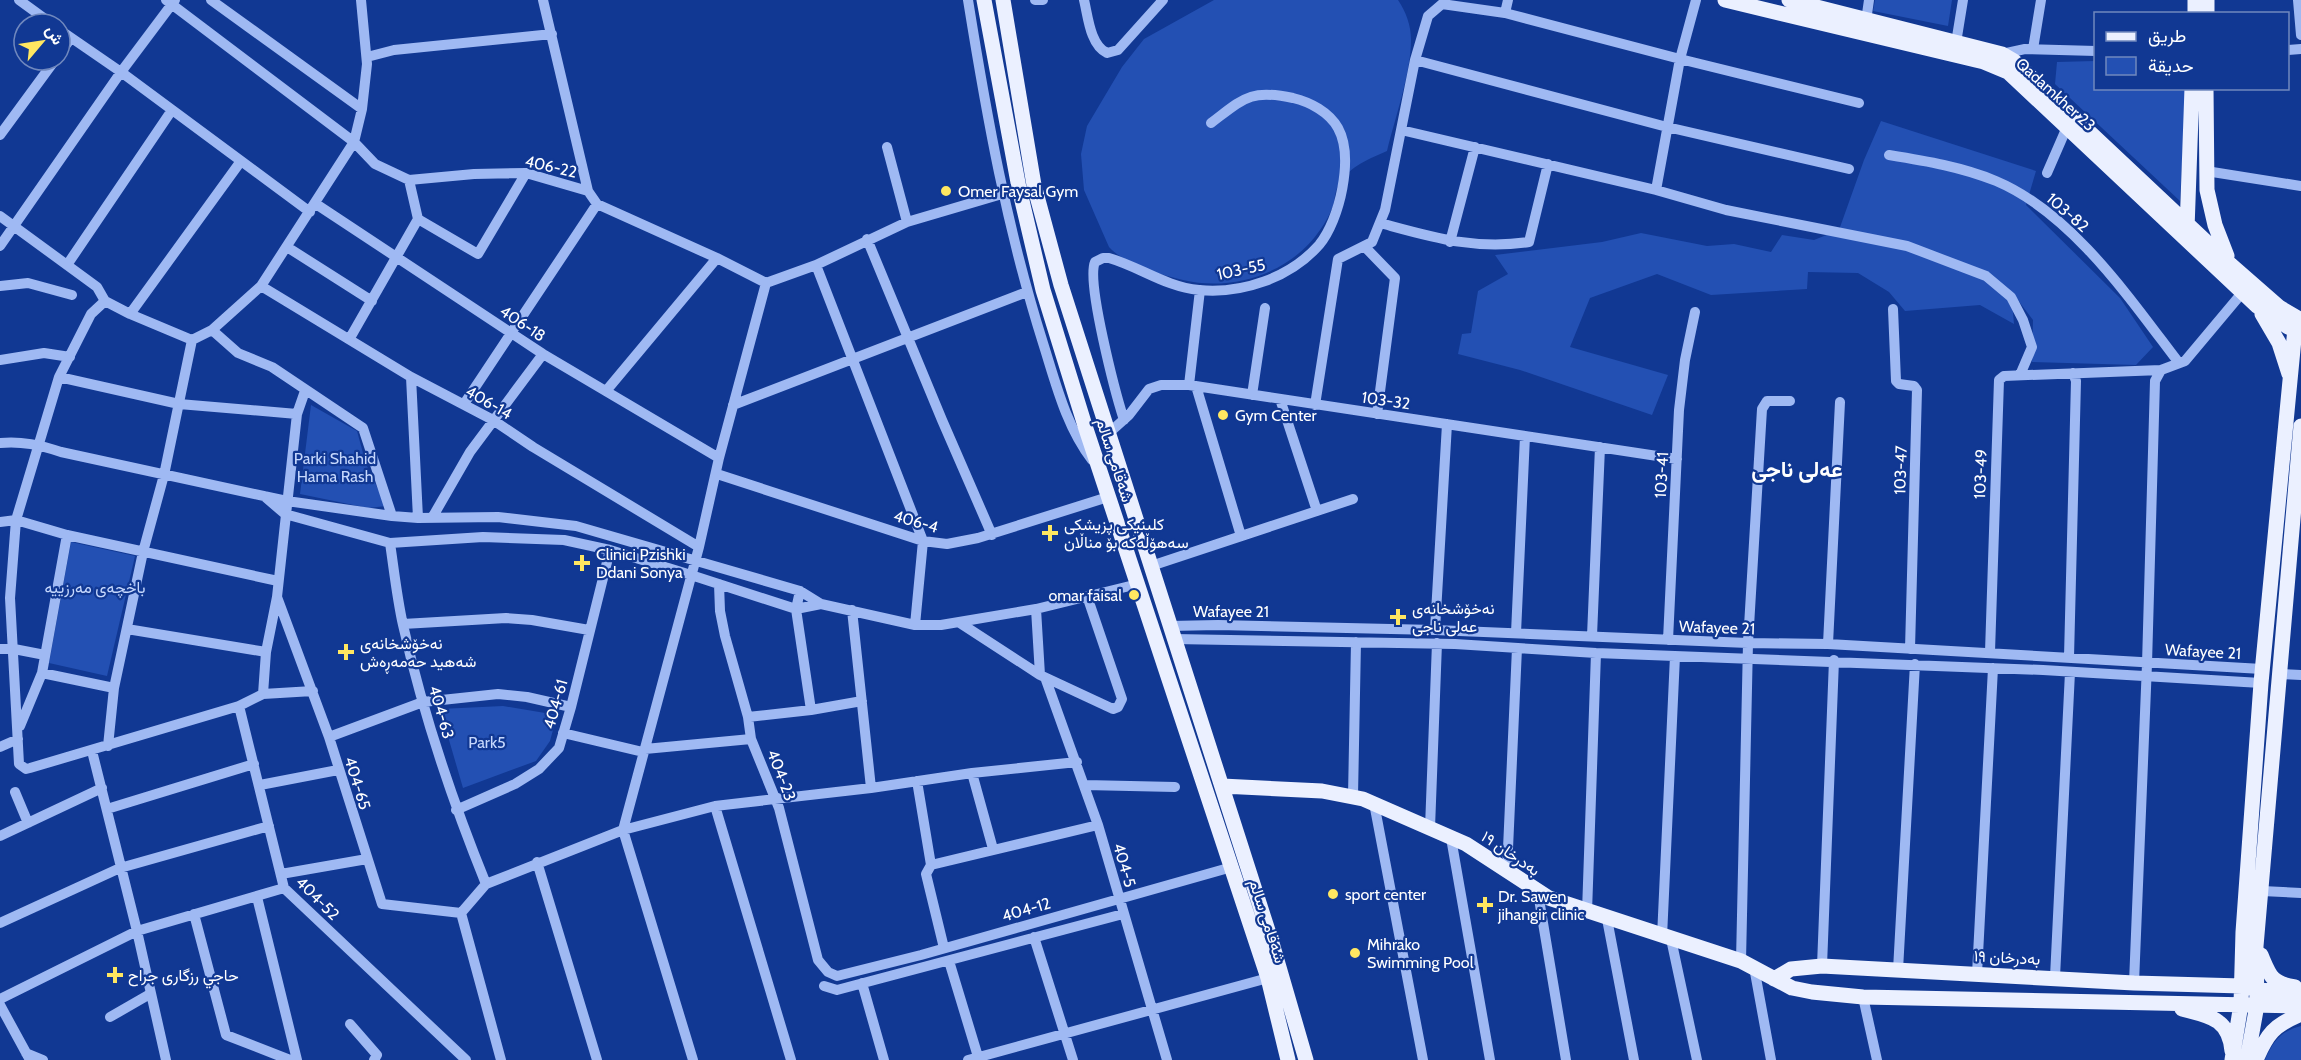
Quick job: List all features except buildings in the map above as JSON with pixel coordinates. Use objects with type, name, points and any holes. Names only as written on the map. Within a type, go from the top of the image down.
[{"type":"main road","name":"شەقامی سالم","points":[[984,0],[1019,188],[1043,290],[1089,441],[1268,978],[1288,1060]]},
{"type":"main road","name":"شەقامی سالم","points":[[1003,0],[1034,185],[1061,285],[1272,943],[1306,1060]]},
{"type":"main road","name":"Qadamkher 23","points":[[1725,0],[1984,62],[2008,72],[2257,306],[2299,322]]},
{"type":"main road","name":"Qadamkher 23","points":[[1789,0],[2002,54],[2026,70],[2186,223],[2279,307],[2299,322]]},
{"type":"main road","points":[[2188,240],[2186,223],[2192,90]]},
{"type":"main road","points":[[2206,90],[2206,171],[2211,208],[2231,264]]},
{"type":"main road","points":[[2257,306],[2279,344],[2291,385]]},
{"type":"main road","points":[[2232,1060],[2241,1004],[2243,932],[2262,676],[2299,322]]},
{"type":"main road","points":[[2247,1060],[2257,998],[2256,946],[2280,674],[2297,527],[2301,426]]},
{"type":"main road","points":[[1089,441],[1098,441],[1110,432]]},
{"type":"main road","points":[[1098,468],[1109,462],[1120,464]]},
{"type":"main road","name":"بەدرخان ١٩","points":[[1222,786],[1306,790],[1353,796],[1374,803],[1480,852],[1538,892],[1607,919],[1748,964],[1802,991],[1863,997],[2241,1004],[2257,998]]},
{"type":"main road","points":[[2209,986],[2232,978],[2237,966],[2243,932]]},
{"type":"main road","points":[[2256,946],[2273,980],[2301,988]]},
{"type":"main road","name":"بەدرخان ١٩","points":[[1774,979],[1791,969],[1822,966],[2242,986],[2257,998]]},
{"type":"main road","points":[[2257,998],[2301,993]]},
{"type":"main road","points":[[2257,998],[2301,1006]]},
{"type":"main road","points":[[2156,1002],[2215,1018],[2229,1035],[2232,1060]]},
{"type":"main road","points":[[2256,1060],[2272,1031],[2284,1021],[2301,1014]]},
{"type":"street","points":[[19,0],[36,12]]},
{"type":"street","points":[[211,0],[362,109]]},
{"type":"street","points":[[0,216],[97,287],[105,301],[192,340],[212,330],[261,286],[354,142],[362,109],[367,57],[361,0]]},
{"type":"street","points":[[543,0],[588,191]]},
{"type":"street","points":[[968,0],[1002,194],[1027,292],[1065,412],[1080,441],[1098,468]]},
{"type":"street","points":[[1035,0],[1043,0]]},
{"type":"street","points":[[1084,0],[1095,39],[1100,49],[1107,53],[1118,50],[1163,0]]},
{"type":"street","points":[[1505,13],[1508,0]]},
{"type":"street","points":[[1656,189],[1680,59],[1696,0]]},
{"type":"street","points":[[1866,21],[1869,0]]},
{"type":"street","points":[[1956,43],[1963,0]]},
{"type":"street","points":[[2033,49],[2041,0]]},
{"type":"street","points":[[2298,0],[2301,35]]},
{"type":"street","points":[[0,246],[171,2],[354,142],[375,164],[409,180],[418,219],[350,338]]},
{"type":"street","points":[[1315,405],[1338,259],[1372,242],[1380,223],[1385,210],[1415,60],[1428,16],[1442,4],[1505,13],[1859,103]]},
{"type":"street","points":[[367,57],[394,50],[552,34]]},
{"type":"street","name":"406-18","points":[[72,39],[122,72],[241,161],[313,208],[398,256],[543,354],[719,458]]},
{"type":"street","points":[[2002,54],[2033,49],[2094,51]]},
{"type":"street","points":[[1415,60],[1667,127],[1849,169]]},
{"type":"street","points":[[0,135],[46,72]]},
{"type":"street","name":"103-55","points":[[1124,420],[1112,383],[1097,302],[1093,270],[1095,262],[1109,258],[1153,278],[1200,290],[1226,289],[1255,284],[1272,278],[1300,262],[1319,245],[1332,224],[1340,200],[1344,152],[1341,134],[1328,116],[1311,104],[1280,96],[1258,94],[1246,97],[1211,123]]},
{"type":"street","points":[[67,265],[172,110]]},
{"type":"street","points":[[2047,172],[2067,127]]},
{"type":"street","points":[[1401,130],[1656,189],[1726,210],[1907,246],[1986,276],[2011,297],[2023,320],[2032,347],[2020,375]]},
{"type":"street","points":[[887,147],[907,222]]},
{"type":"street","points":[[1450,242],[1475,147]]},
{"type":"street","name":"103-82","points":[[1889,155],[1945,164],[1996,181],[2030,198],[2090,251],[2182,362]]},
{"type":"street","points":[[130,314],[241,161]]},
{"type":"street","points":[[1380,223],[1450,242],[1501,246],[1529,242],[1548,165]]},
{"type":"street","points":[[2206,171],[2301,186]]},
{"type":"street","points":[[418,219],[478,254],[526,173]]},
{"type":"street","name":"406-22","points":[[409,180],[474,174],[526,173],[588,191],[597,204]]},
{"type":"street","points":[[464,404],[597,204],[717,258],[766,283],[816,265],[907,222],[1002,194]]},
{"type":"street","points":[[867,239],[992,535]]},
{"type":"street","points":[[1364,246],[1395,278],[1377,414]]},
{"type":"street","points":[[287,247],[372,300]]},
{"type":"street","points":[[606,391],[717,258]]},
{"type":"street","points":[[816,265],[923,541],[915,625]]},
{"type":"street","points":[[0,286],[28,283],[72,295]]},
{"type":"street","points":[[693,1060],[623,830],[696,559],[719,458],[766,283]]},
{"type":"street","name":"406-14","points":[[261,286],[411,377],[493,420],[533,447],[699,547]]},
{"type":"street","points":[[1200,290],[1193,385],[1241,536]]},
{"type":"street","points":[[733,405],[1027,292]]},
{"type":"street","points":[[2182,362],[2242,293]]},
{"type":"street","points":[[105,301],[91,314],[59,377],[16,520],[5,599],[14,649],[18,760],[22,767],[30,768],[239,706],[263,694],[313,691]]},
{"type":"street","points":[[1252,395],[1265,308]]},
{"type":"street","name":"103-47","points":[[1893,309],[1896,381],[1899,384],[1914,386],[1917,390],[1910,649]]},
{"type":"street","name":"103-41","points":[[1668,640],[1681,385],[1695,312]]},
{"type":"street","points":[[212,330],[238,353],[272,367],[363,428],[392,516]]},
{"type":"street","points":[[108,746],[114,688],[143,552],[164,475],[192,340]]},
{"type":"street","points":[[0,360],[44,353],[69,357]]},
{"type":"street","points":[[432,518],[471,452],[543,354]]},
{"type":"street","name":"103-49","points":[[1990,652],[1998,380],[2004,376],[2020,375],[2074,377],[2161,370],[2182,362]]},
{"type":"street","points":[[2134,982],[2147,664],[2155,381],[2161,370]]},
{"type":"street","points":[[59,377],[179,404],[297,414]]},
{"type":"street","points":[[411,377],[418,518]]},
{"type":"street","points":[[2069,657],[2074,377]]},
{"type":"street","name":"103-32","points":[[1110,432],[1124,420],[1149,389],[1161,385],[1193,385],[1677,459]]},
{"type":"street","points":[[263,694],[266,652],[277,597],[297,414],[305,391]]},
{"type":"street","points":[[1280,399],[1317,511]]},
{"type":"street","points":[[1771,1060],[1748,964],[1748,644],[1761,409],[1767,401],[1790,401]]},
{"type":"street","points":[[1828,644],[1840,402]]},
{"type":"street","points":[[1435,630],[1446,424]]},
{"type":"street","points":[[1516,633],[1525,436]]},
{"type":"street","points":[[0,443],[18,441],[287,501],[392,516],[498,517],[576,526],[800,591],[821,604],[915,625],[941,626],[960,623],[1036,609],[1138,584]]},
{"type":"street","points":[[1592,636],[1600,447]]},
{"type":"street","name":"406-4","points":[[717,474],[923,541],[947,544],[992,535],[1108,497]]},
{"type":"street","points":[[264,496],[285,514],[390,543],[483,537],[564,540],[610,550],[796,609],[821,604]]},
{"type":"street","points":[[1151,566],[1353,499]]},
{"type":"street","points":[[0,522],[16,520],[67,535],[278,581]]},
{"type":"street","points":[[0,747],[18,734],[42,673],[67,535]]},
{"type":"street","name":"404-63","points":[[390,543],[403,624],[423,702],[456,810],[486,884]]},
{"type":"street","name":"404-61","points":[[456,810],[514,784],[539,769],[558,748],[572,707],[610,550]]},
{"type":"street","name":"404-23","points":[[718,584],[725,636],[752,739],[777,800],[818,960],[828,972]]},
{"type":"street","points":[[800,591],[796,609],[811,710]]},
{"type":"street","points":[[960,623],[1043,677],[1108,708],[1118,707],[1122,699],[1087,596]]},
{"type":"street","name":"404-65","points":[[277,597],[329,737],[382,904],[461,913]]},
{"type":"street","name":"404-5","points":[[1036,609],[1043,677],[1077,762],[1098,825],[1167,1060]]},
{"type":"street","points":[[852,610],[871,789]]},
{"type":"street","points":[[403,624],[506,618],[589,630]]},
{"type":"street","name":"Wafayee 21","points":[[1172,632],[1230,625],[1435,630],[1748,644],[1828,644],[2069,657],[2262,676]]},
{"type":"street","points":[[127,629],[266,652]]},
{"type":"street","name":"Wafayee 21","points":[[1172,632],[1356,642],[1437,643],[1596,653],[1833,660],[2145,676],[2262,676]]},
{"type":"street","points":[[1353,796],[1356,642]]},
{"type":"street","points":[[1430,828],[1437,643]]},
{"type":"street","points":[[0,648],[45,655]]},
{"type":"street","points":[[1507,870],[1516,648]]},
{"type":"street","points":[[1587,912],[1596,653]]},
{"type":"street","points":[[1675,656],[1667,938],[1697,1060]]},
{"type":"street","points":[[1822,966],[1833,660]]},
{"type":"street","points":[[1898,970],[1915,664]]},
{"type":"street","points":[[1977,974],[1993,668]]},
{"type":"street","points":[[2055,977],[2070,672]]},
{"type":"street","points":[[42,673],[114,688]]},
{"type":"street","points":[[2280,674],[2301,675]]},
{"type":"street","points":[[329,737],[423,702],[498,694],[526,697],[572,707]]},
{"type":"street","points":[[748,717],[811,710],[862,701]]},
{"type":"street","name":"404-52","points":[[239,706],[284,888],[465,1060]]},
{"type":"street","points":[[563,733],[644,750],[752,739]]},
{"type":"street","points":[[92,751],[137,930],[166,1060]]},
{"type":"street","points":[[501,1060],[461,913],[486,884],[623,830],[715,806],[871,789],[972,773],[1077,762]]},
{"type":"street","points":[[107,809],[254,764]]},
{"type":"street","points":[[260,785],[338,770]]},
{"type":"street","points":[[972,773],[993,849]]},
{"type":"street","points":[[916,781],[931,865],[926,874],[944,948]]},
{"type":"street","points":[[1084,784],[1175,787]]},
{"type":"street","points":[[0,836],[102,788]]},
{"type":"street","points":[[15,792],[28,823]]},
{"type":"street","points":[[1374,803],[1423,1060]]},
{"type":"street","points":[[715,806],[791,1060]]},
{"type":"street","points":[[931,865],[1098,825]]},
{"type":"street","points":[[0,923],[120,868],[269,826]]},
{"type":"street","points":[[1451,838],[1490,1060]]},
{"type":"street","points":[[281,874],[367,859]]},
{"type":"street","points":[[537,862],[597,1060]]},
{"type":"street","name":"404-12","points":[[828,972],[837,976],[1232,867]]},
{"type":"street","points":[[0,999],[137,930],[284,888]]},
{"type":"street","points":[[2262,891],[2301,893]]},
{"type":"street","points":[[1538,892],[1566,1060]]},
{"type":"street","points":[[257,897],[297,1060]]},
{"type":"street","points":[[194,914],[226,1035],[290,1060]]},
{"type":"street","points":[[824,986],[837,990],[1124,914]]},
{"type":"street","points":[[1607,919],[1634,1060]]},
{"type":"street","points":[[1034,937],[1073,1060]]},
{"type":"street","points":[[949,961],[975,1059],[1268,978]]},
{"type":"street","points":[[862,983],[884,1060]]},
{"type":"street","points":[[110,1017],[150,994]]},
{"type":"street","points":[[1863,997],[1877,1060]]},
{"type":"street","points":[[0,1005],[28,1057],[43,1060]]},
{"type":"street","points":[[350,1024],[377,1055],[374,1060]]},
{"type":"green space","points":[[1214,0],[1398,0],[1408,19],[1411,40],[1406,81],[1387,151],[1360,164],[1343,178],[1338,186],[1329,215],[1308,245],[1293,258],[1259,276],[1241,281],[1202,283],[1154,272],[1116,254],[1109,247],[1084,190],[1081,154],[1087,126],[1122,67],[1144,39]]},
{"type":"green space","points":[[1875,0],[1952,0],[1948,26],[1873,11]]},
{"type":"green space","points":[[2094,61],[2094,90],[2186,90],[2180,201],[2055,84],[2057,62]]},
{"type":"green space","points":[[1881,121],[2036,171],[2026,205],[2120,298],[2153,347],[2136,365],[2032,362],[2033,320],[2011,291],[2014,324],[1980,305],[1905,311],[1889,292],[1858,273],[1808,272],[1807,289],[1711,295],[1657,274],[1590,298],[1570,347],[1668,375],[1652,415],[1520,370],[1458,354],[1462,334],[1471,333],[1478,291],[1508,274],[1495,255],[1602,242],[1641,233],[1707,246],[1734,244],[1771,252],[1782,235],[1814,240],[1839,230],[1864,160]]},
{"type":"green space","name":"Parki Shahid Hama Rash","points":[[311,405],[357,431],[366,464],[386,506],[368,508],[300,494]]},
{"type":"green space","name":"باخچەی مەرزییە","points":[[71,542],[135,556],[107,676],[49,663]]},
{"type":"green space","name":"Park5","points":[[503,706],[557,715],[550,741],[536,761],[463,788],[440,709]]},
{"type":"green space","points":[[2301,1026],[2301,1060],[2265,1060],[2278,1038]]},
{"type":"place","name":"Omer Faysal Gym","points":[[946,191]]},
{"type":"place","name":"Gym Center","points":[[1223,415]]},
{"type":"place","name":"کلینیکی پزیشکی سەهۆڵەکە بۆ مناڵان","points":[[1050,533]]},
{"type":"place","name":"Clinici Pzishki Ddani Sonya","points":[[582,563]]},
{"type":"place","name":"omar faisal","points":[[1134,595]]},
{"type":"place","name":"نەخۆشخانەی عەلی ناجی","points":[[1398,617]]},
{"type":"place","name":"نەخۆشخانەی شەهید حەمەڕەش","points":[[346,652]]},
{"type":"place","name":"sport center","points":[[1333,894]]},
{"type":"place","name":"Dr. Sawen jihangir clinic","points":[[1485,905]]},
{"type":"place","name":"Mihrako Swimming Pool","points":[[1355,953]]},
{"type":"place","name":"حاجي رزگارى جراح","points":[[115,975]]},
{"type":"district","name":"عەلی ناجی","points":[[1797,469]]}]
